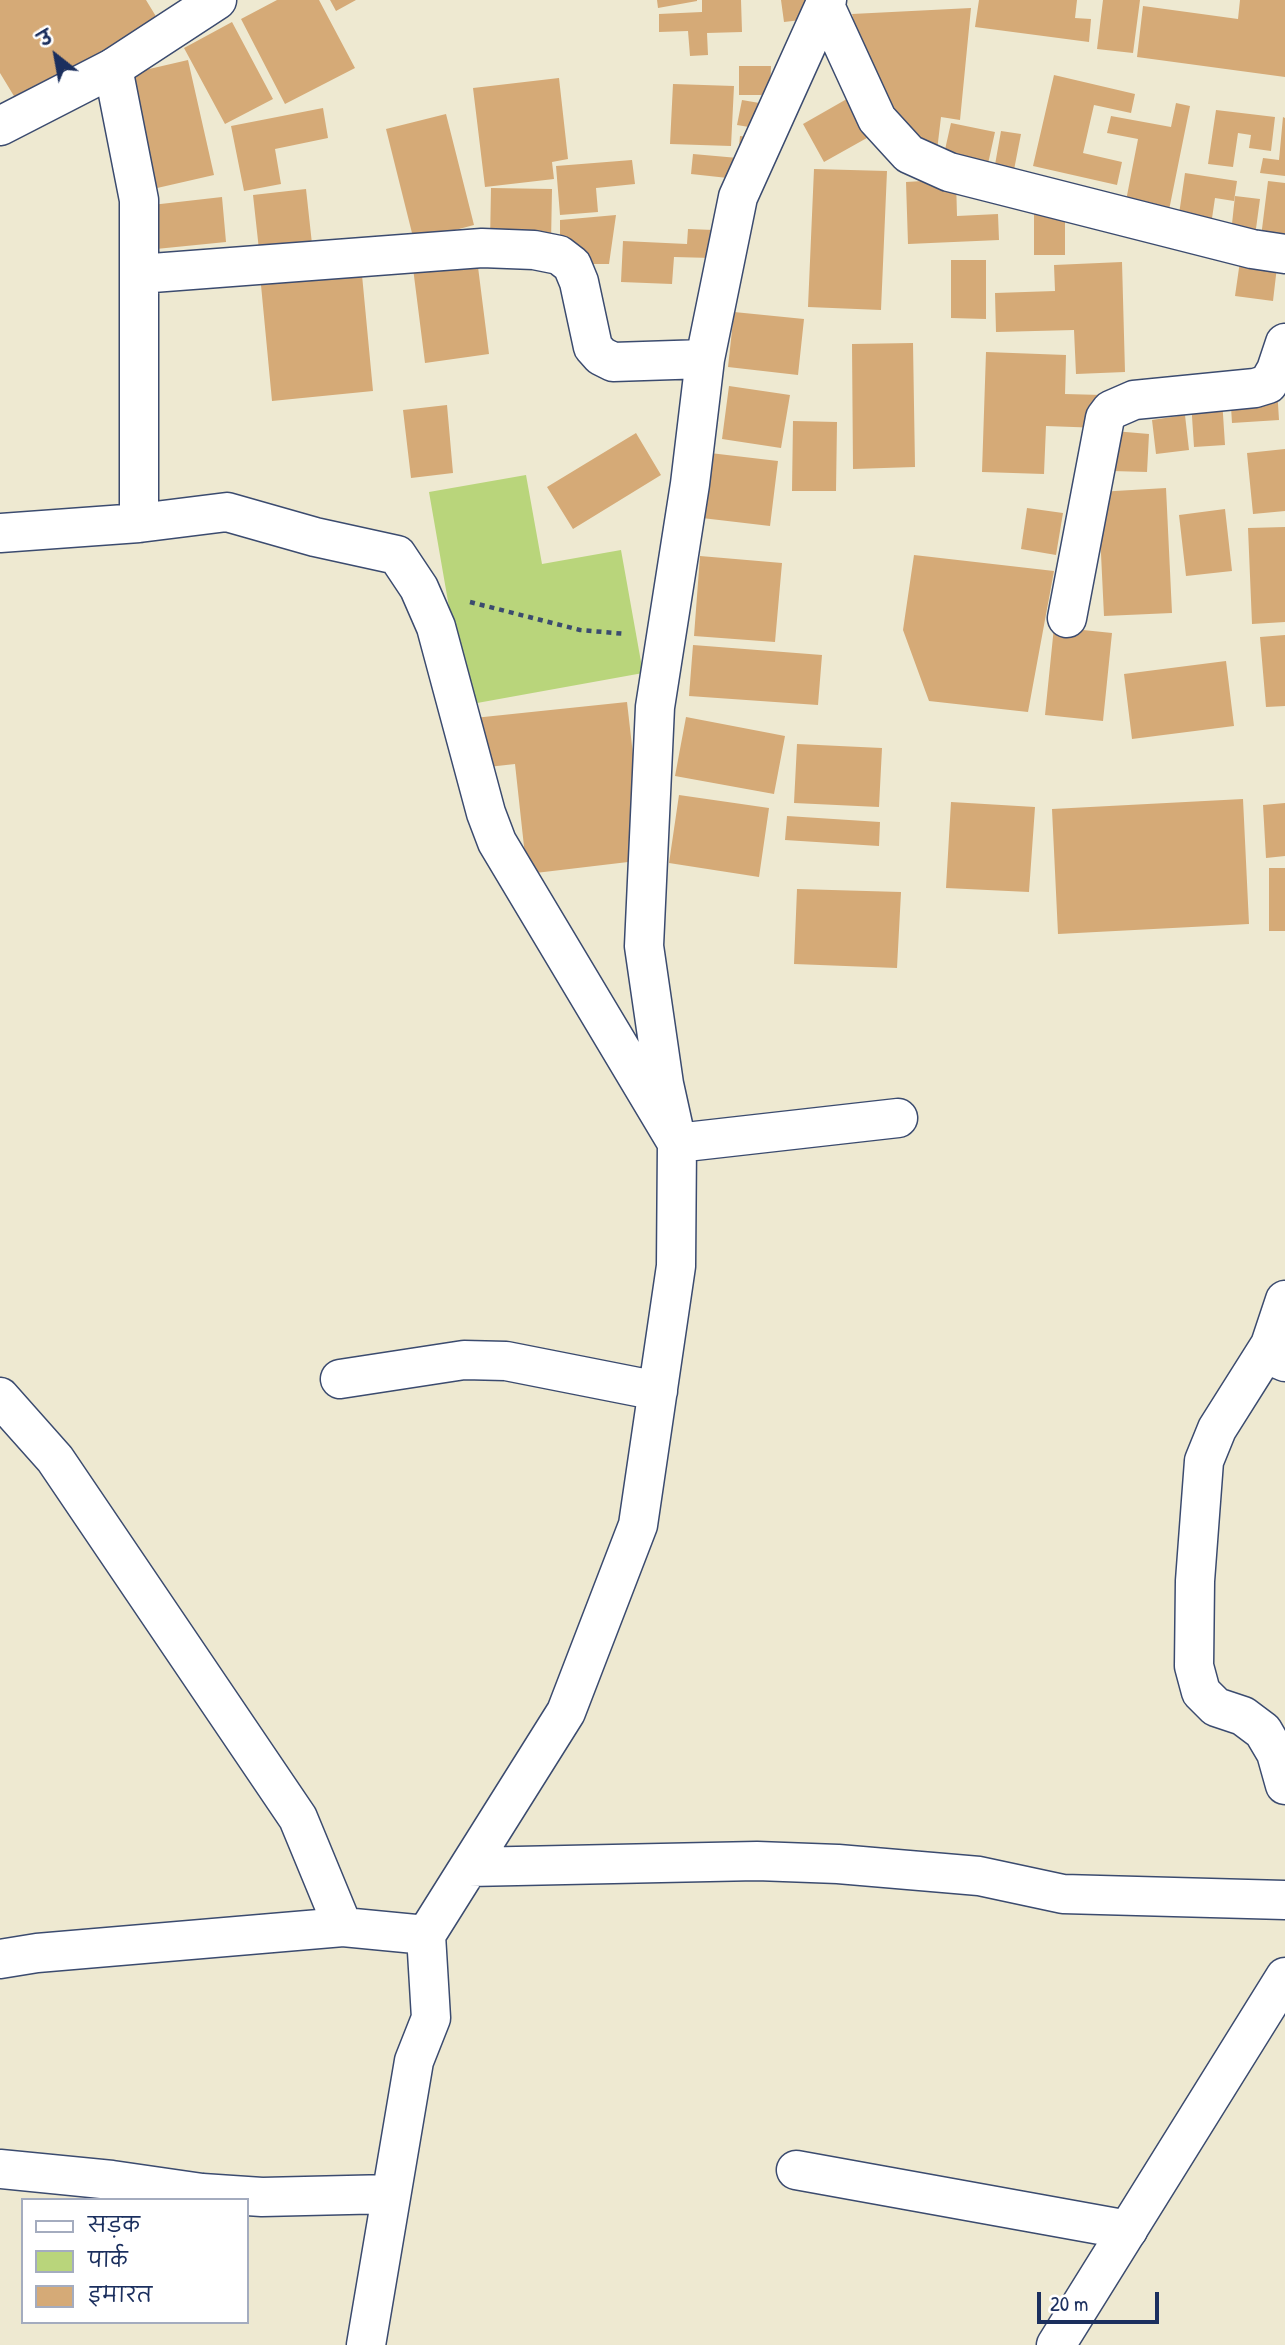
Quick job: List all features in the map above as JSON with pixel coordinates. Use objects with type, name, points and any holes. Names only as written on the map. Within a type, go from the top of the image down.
[{"type":"street","points":[[0,126],[113,68],[217,0]]},
{"type":"street","points":[[826,4],[877,119],[909,154],[949,172],[1252,249],[1285,254]]},
{"type":"street","points":[[366,2345],[414,2061],[430,2018],[426,1935],[566,1712],[638,1525],[676,1266],[677,1143],[664,1084],[644,946],[655,707],[690,484],[705,359],[737,197],[826,4]]},
{"type":"street","points":[[113,68],[139,200],[138,523]]},
{"type":"street","points":[[139,274],[482,248],[534,250],[559,255],[572,265],[579,282],[593,347],[601,356],[613,362],[705,359]]},
{"type":"street","points":[[1066,618],[1105,418],[1111,410],[1134,401],[1255,388],[1268,384],[1285,343]]},
{"type":"street","points":[[0,533],[138,523],[228,512],[315,537],[397,555],[419,588],[436,627],[486,813],[498,842],[677,1143]]},
{"type":"street","points":[[677,1143],[898,1118]]},
{"type":"street","points":[[1285,1300],[1278,1353],[1217,1429],[1204,1461],[1195,1581],[1194,1666],[1201,1692],[1216,1707],[1243,1716],[1262,1731],[1276,1753],[1285,1785]]},
{"type":"street","points":[[340,1379],[464,1360],[506,1361],[658,1391]]},
{"type":"street","points":[[0,1397],[55,1459],[298,1818],[343,1927]]},
{"type":"street","points":[[469,1867],[757,1861],[838,1864],[979,1876],[1062,1894],[1285,1900]]},
{"type":"street","points":[[0,1959],[37,1953],[343,1927],[426,1935]]},
{"type":"street","points":[[1056,2345],[1285,1977]]},
{"type":"street","points":[[0,2169],[226,2195],[262,2197],[391,2194]]},
{"type":"street","points":[[796,2170],[1128,2230]]},
{"type":"path","points":[[419,588],[580,630],[666,637]]},
{"type":"green space","points":[[526,475],[542,564],[621,550],[643,673],[466,705],[429,492]]},
{"type":"building","points":[[0,0],[146,0],[160,23],[20,106],[0,73]]},
{"type":"building","points":[[277,0],[319,0],[355,68],[285,104],[241,19]]},
{"type":"building","points":[[330,0],[356,0],[336,11]]},
{"type":"building","points":[[657,0],[697,0],[697,1],[658,8]]},
{"type":"building","points":[[702,0],[741,0],[742,32],[707,33],[708,55],[690,56],[688,31],[659,32],[659,14],[702,12]]},
{"type":"building","points":[[781,0],[815,0],[818,18],[784,22]]},
{"type":"building","points":[[979,0],[1077,0],[1075,18],[1091,19],[1089,42],[975,27]]},
{"type":"building","points":[[1103,0],[1140,0],[1133,53],[1097,49]]},
{"type":"building","points":[[1240,0],[1285,0],[1285,77],[1137,57],[1143,6],[1238,19]]},
{"type":"building","points":[[971,8],[960,120],[941,117],[936,159],[874,91],[852,14]]},
{"type":"building","points":[[232,22],[273,99],[225,124],[184,48]]},
{"type":"building","points":[[188,60],[214,175],[144,191],[119,76]]},
{"type":"building","points":[[739,66],[771,66],[770,95],[739,95]]},
{"type":"building","points":[[1054,75],[1135,94],[1131,113],[1094,105],[1083,153],[1122,162],[1117,185],[1033,166]]},
{"type":"building","points":[[559,78],[568,159],[552,162],[554,179],[485,187],[473,88]]},
{"type":"building","points":[[673,84],[734,86],[731,146],[670,144]]},
{"type":"building","points":[[852,96],[874,134],[824,162],[803,124]]},
{"type":"building","points":[[742,100],[771,105],[767,130],[737,125]]},
{"type":"building","points":[[1176,103],[1190,106],[1167,220],[1124,211],[1138,139],[1107,133],[1111,116],[1171,127]]},
{"type":"building","points":[[323,108],[328,138],[275,149],[281,184],[244,191],[231,126]]},
{"type":"building","points":[[1216,110],[1275,117],[1271,151],[1249,148],[1251,135],[1238,133],[1233,167],[1208,164]]},
{"type":"building","points":[[446,114],[474,225],[414,241],[386,129]]},
{"type":"building","points":[[1283,117],[1285,176],[1260,173],[1263,158],[1279,160]]},
{"type":"building","points":[[951,123],[995,132],[986,173],[942,163]]},
{"type":"building","points":[[1001,131],[1021,134],[1012,180],[993,176]]},
{"type":"building","points":[[740,136],[757,138],[737,179],[691,174],[693,154],[738,158]]},
{"type":"building","points":[[632,160],[635,184],[596,188],[598,212],[560,215],[556,166]]},
{"type":"building","points":[[814,169],[887,171],[881,310],[808,307]]},
{"type":"building","points":[[1185,173],[1237,181],[1234,201],[1215,198],[1211,225],[1178,221]]},
{"type":"building","points":[[956,179],[957,216],[998,214],[999,240],[908,244],[906,182]]},
{"type":"building","points":[[1268,181],[1285,183],[1285,248],[1260,245]]},
{"type":"building","points":[[491,188],[552,189],[551,243],[490,243]]},
{"type":"building","points":[[306,189],[313,253],[260,259],[253,195]]},
{"type":"building","points":[[1235,196],[1260,199],[1255,236],[1231,233]]},
{"type":"building","points":[[222,197],[226,242],[146,250],[143,206]]},
{"type":"building","points":[[1034,206],[1065,207],[1065,255],[1034,255]]},
{"type":"building","points":[[616,215],[609,264],[577,264],[560,247],[560,220]]},
{"type":"building","points":[[688,229],[714,230],[712,258],[674,257],[672,284],[621,282],[623,241],[687,244]]},
{"type":"building","points":[[1241,254],[1278,258],[1273,301],[1235,296]]},
{"type":"building","points":[[477,259],[489,354],[425,363],[413,268]]},
{"type":"building","points":[[951,260],[986,260],[986,319],[951,318]]},
{"type":"building","points":[[1122,262],[1125,372],[1076,374],[1074,330],[996,332],[995,293],[1055,291],[1054,265]]},
{"type":"building","points":[[362,275],[373,391],[272,401],[261,285]]},
{"type":"building","points":[[734,312],[804,319],[798,375],[728,367]]},
{"type":"building","points":[[913,343],[915,467],[853,469],[852,344]]},
{"type":"building","points":[[986,352],[1066,355],[1065,394],[1102,395],[1101,428],[1046,426],[1044,474],[982,472]]},
{"type":"building","points":[[729,386],[790,395],[781,448],[722,439]]},
{"type":"building","points":[[1277,388],[1279,420],[1232,423],[1230,391]]},
{"type":"building","points":[[1222,399],[1225,445],[1194,447],[1191,401]]},
{"type":"building","points":[[447,405],[453,473],[411,478],[403,410]]},
{"type":"building","points":[[1185,415],[1189,450],[1156,454],[1152,420]]},
{"type":"building","points":[[793,421],[837,422],[836,491],[792,491]]},
{"type":"building","points":[[1114,431],[1149,434],[1147,472],[1112,471]]},
{"type":"building","points":[[636,433],[661,475],[573,529],[547,487]]},
{"type":"building","points":[[1285,449],[1285,511],[1253,514],[1247,453]]},
{"type":"building","points":[[710,453],[778,461],[770,526],[702,518]]},
{"type":"building","points":[[1166,488],[1172,613],[1104,616],[1098,492]]},
{"type":"building","points":[[1027,508],[1063,513],[1056,555],[1021,549]]},
{"type":"building","points":[[1225,509],[1232,571],[1186,576],[1179,515]]},
{"type":"building","points":[[1285,527],[1285,622],[1252,624],[1248,528]]},
{"type":"building","points":[[914,555],[1054,571],[1028,712],[929,701],[903,630]]},
{"type":"building","points":[[700,556],[782,563],[775,642],[694,636]]},
{"type":"building","points":[[1054,627],[1112,633],[1103,721],[1045,715]]},
{"type":"building","points":[[1285,635],[1285,706],[1266,707],[1260,637]]},
{"type":"building","points":[[693,645],[822,655],[818,705],[689,696]]},
{"type":"building","points":[[1226,661],[1234,726],[1132,739],[1124,674]]},
{"type":"building","points":[[627,702],[645,860],[527,874],[515,764],[479,768],[474,718]]},
{"type":"building","points":[[686,717],[785,736],[774,794],[675,776]]},
{"type":"building","points":[[797,744],[882,748],[879,807],[794,803]]},
{"type":"building","points":[[679,795],[769,808],[759,877],[669,863]]},
{"type":"building","points":[[1243,799],[1249,924],[1058,934],[1052,809]]},
{"type":"building","points":[[951,802],[1035,807],[1029,892],[946,888]]},
{"type":"building","points":[[1285,803],[1285,856],[1266,858],[1263,805]]},
{"type":"building","points":[[787,816],[880,822],[879,846],[785,840]]},
{"type":"building","points":[[1269,868],[1285,868],[1285,931],[1269,931]]},
{"type":"building","points":[[797,889],[901,892],[897,968],[794,964]]}]
